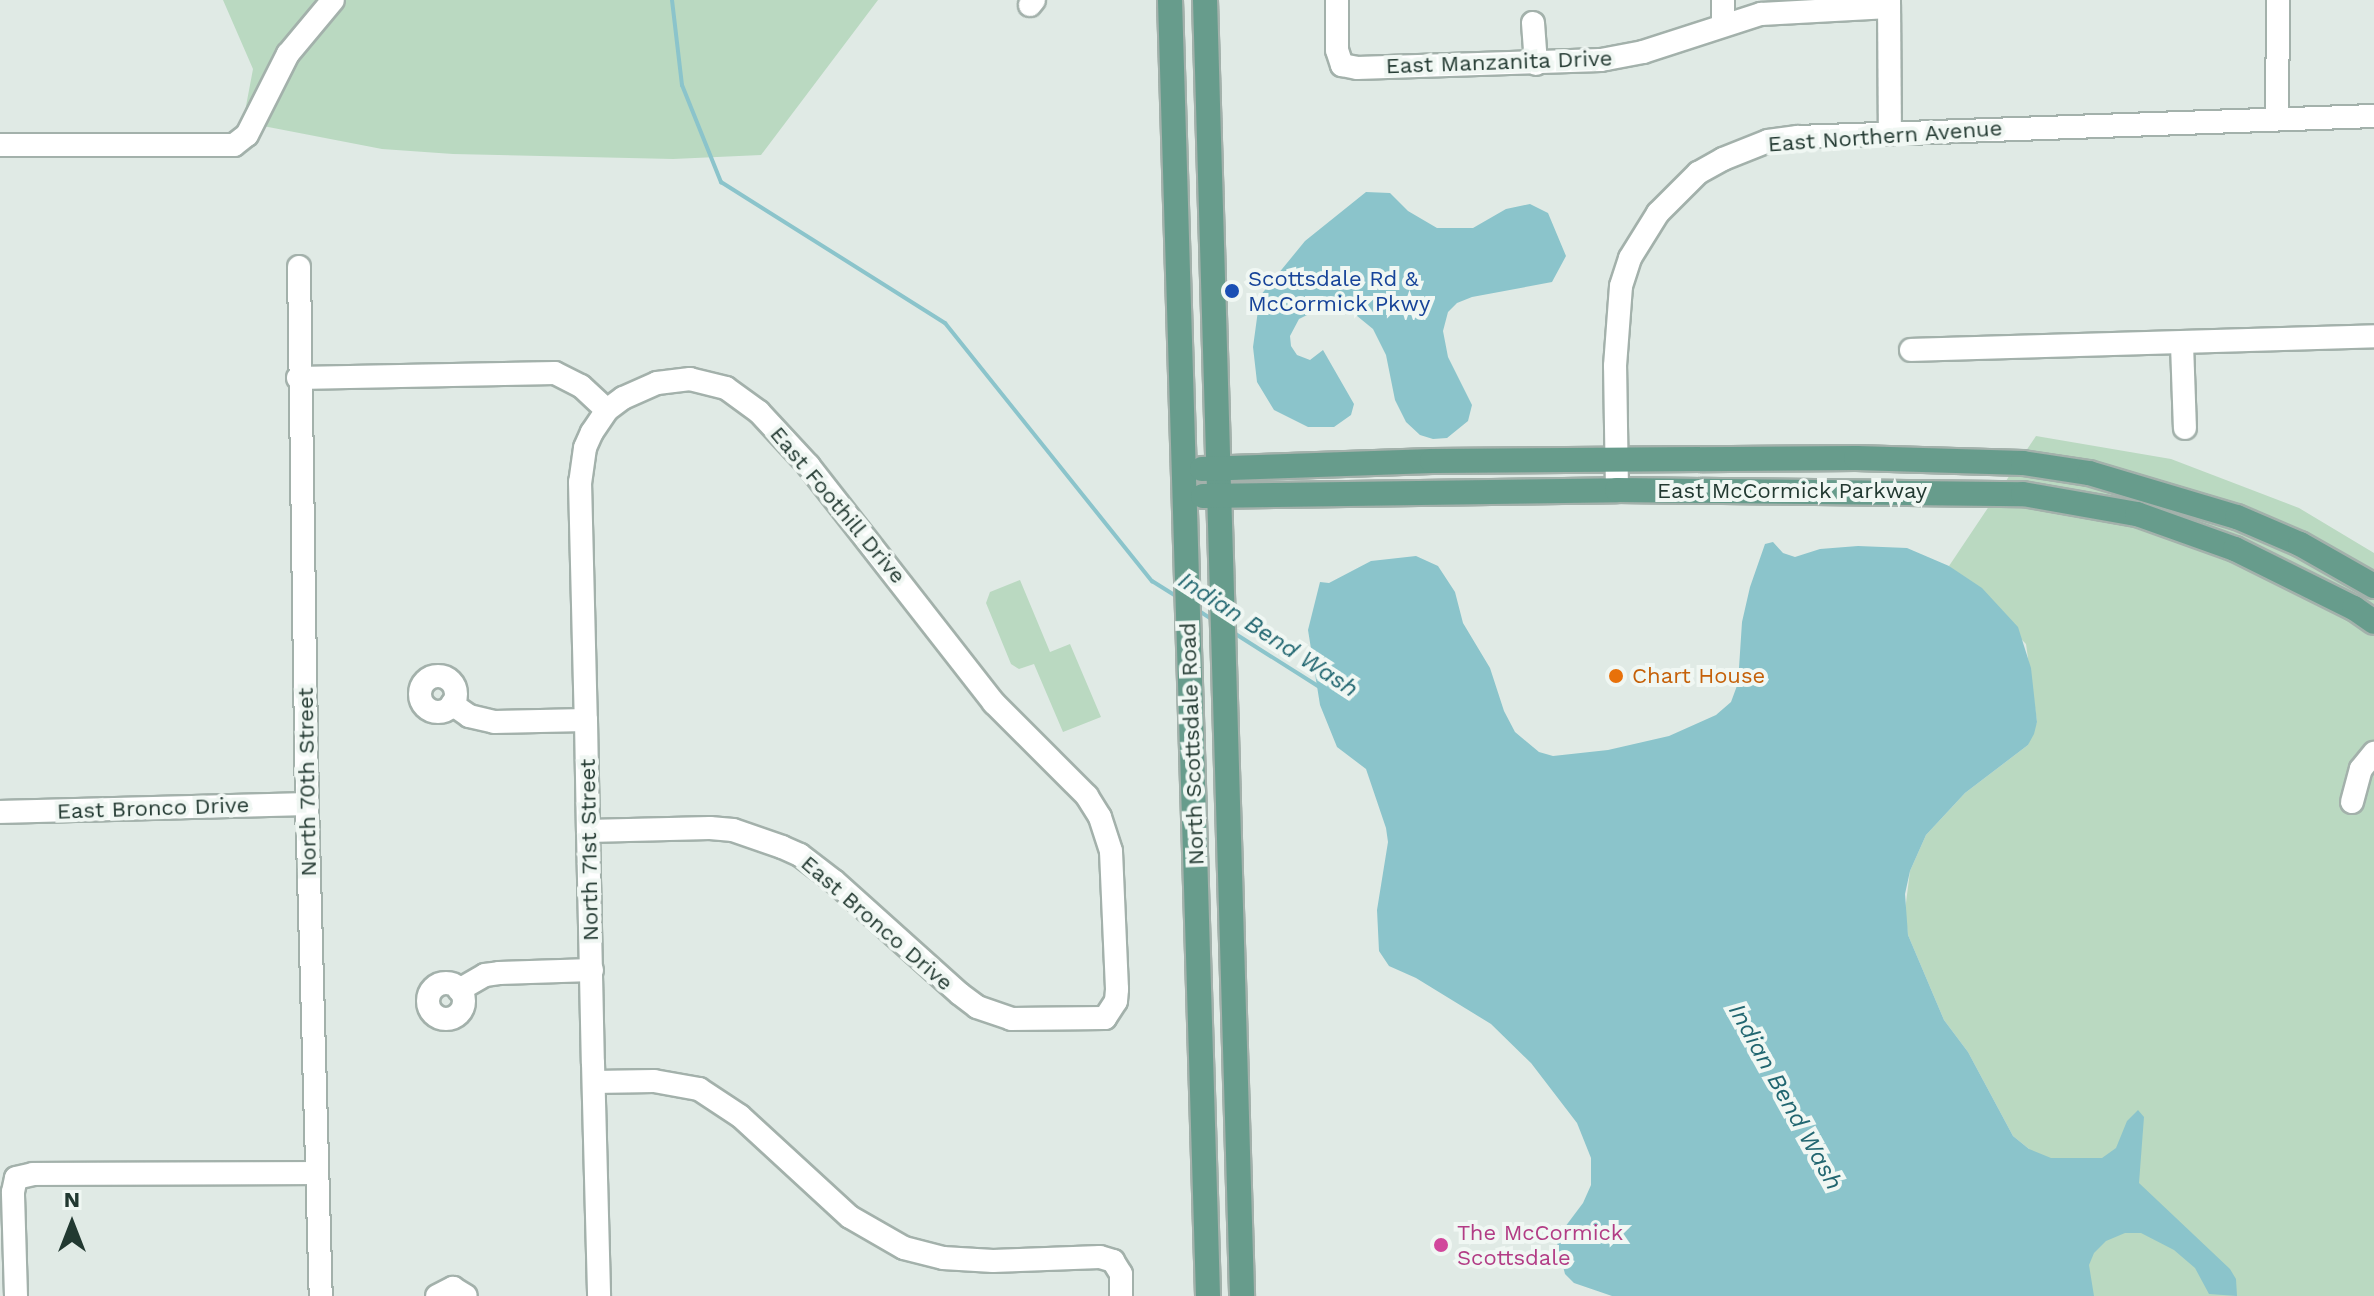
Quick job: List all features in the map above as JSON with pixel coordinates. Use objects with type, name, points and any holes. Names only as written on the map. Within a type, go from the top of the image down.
[{"type":"main road","name":"North Scottsdale Road","points":[[1170,0],[1208,1296]]},
{"type":"main road","name":"North Scottsdale Road","points":[[1204,2],[1242,1296]]},
{"type":"main road","name":"East McCormick Parkway","points":[[1184,470],[1616,460],[1870,458],[2023,463],[2089,473],[2237,517],[2300,544],[2374,586]]},
{"type":"main road","points":[[2137,514],[2147,488]]},
{"type":"main road","name":"East McCormick Parkway","points":[[1184,501],[1218,495],[1617,490],[2023,494],[2137,514],[2235,549],[2326,593],[2374,622]]},
{"type":"street","points":[[0,145],[234,145],[247,135],[288,54],[333,0]]},
{"type":"street","name":"East Manzanita Drive","points":[[1337,0],[1337,50],[1342,65],[1357,68],[1536,64],[1622,57],[1723,23],[1796,10],[1889,3]]},
{"type":"street","points":[[1723,0],[1723,23]]},
{"type":"street","points":[[2277,119],[2278,0]]},
{"type":"street","points":[[1889,3],[1890,132]]},
{"type":"street","points":[[1533,23],[1536,64]]},
{"type":"street","name":"East Northern Avenue","points":[[1617,490],[1615,366],[1621,286],[1630,258],[1658,213],[1698,173],[1748,148],[1798,137],[1890,132],[2374,116]]},
{"type":"street","name":"North 70th Street","points":[[299,267],[298,378],[307,804],[321,1296]]},
{"type":"street","points":[[1911,350],[2374,336]]},
{"type":"street","points":[[2182,344],[2185,428]]},
{"type":"street","points":[[298,378],[555,373],[581,386],[607,410]]},
{"type":"street","name":"East Foothill Drive","points":[[607,410],[643,387],[690,379],[726,388],[759,412],[809,466],[994,703],[1087,796],[1105,828],[1114,867],[1117,989],[1111,1011]]},
{"type":"street","name":"North 71st Street","points":[[599,1296],[581,467],[592,432],[607,410]]},
{"type":"street","points":[[452,704],[469,716],[494,722],[586,720]]},
{"type":"street","points":[[2374,753],[2361,769],[2352,802],[2374,790]]},
{"type":"street","name":"East Bronco Drive","points":[[0,812],[307,804]]},
{"type":"street","name":"East Bronco Drive","points":[[588,831],[710,828],[756,837],[800,855],[821,871],[977,1007],[1011,1019],[1031,1021],[1095,1020],[1105,1018],[1111,1011]]},
{"type":"street","points":[[459,990],[485,975],[592,970]]},
{"type":"street","points":[[594,1082],[654,1081],[699,1089],[740,1116],[850,1217],[878,1236],[904,1248],[964,1260],[1100,1257],[1113,1261],[1121,1274],[1121,1296]]},
{"type":"street","points":[[16,1296],[13,1192],[16,1178],[33,1174],[317,1173]]},
{"type":"street","points":[[437,1296],[453,1288],[466,1296]]},
{"type":"green space","points":[[223,0],[878,0],[761,155],[673,159],[453,154],[382,149],[243,122],[253,69]]},
{"type":"green space","points":[[2036,436],[2171,459],[2299,508],[2374,553],[2374,1296],[2039,1296],[2029,1149],[2013,1136],[1968,1052],[1944,1020],[1908,935],[1905,911],[1910,871],[1926,835],[1965,793],[2028,745],[2037,722],[2026,644],[1949,566]]},
{"type":"green space","points":[[1020,580],[1050,652],[1070,644],[1101,717],[1063,732],[1034,664],[1019,669],[1011,664],[986,603],[990,592]]},
{"type":"water","points":[[1366,192],[1390,193],[1408,211],[1437,228],[1473,228],[1506,209],[1530,204],[1548,213],[1566,256],[1552,282],[1472,297],[1457,303],[1448,312],[1443,331],[1448,357],[1472,405],[1468,421],[1447,438],[1433,439],[1420,435],[1406,422],[1395,400],[1386,355],[1373,329],[1351,311],[1323,307],[1299,319],[1290,336],[1291,346],[1297,355],[1310,360],[1323,350],[1354,404],[1351,415],[1334,427],[1308,427],[1274,410],[1257,382],[1253,347],[1260,296],[1305,241]]},
{"type":"water","points":[[1773,542],[1783,553],[1795,557],[1820,549],[1858,546],[1907,548],[1949,566],[1982,588],[2018,627],[2031,668],[2037,722],[2034,734],[2028,745],[1965,793],[1926,835],[1910,871],[1905,894],[1908,935],[1944,1020],[1968,1052],[2013,1136],[2029,1149],[2051,1158],[2102,1158],[2116,1148],[2127,1121],[2138,1110],[2144,1117],[2139,1183],[2230,1269],[2236,1279],[2237,1296],[2209,1294],[2195,1268],[2174,1250],[2141,1233],[2125,1233],[2106,1241],[2094,1253],[2089,1265],[2094,1296],[1612,1296],[1574,1283],[1565,1274],[1556,1239],[1583,1203],[1591,1185],[1591,1158],[1577,1123],[1531,1063],[1491,1024],[1416,978],[1389,966],[1379,951],[1377,910],[1388,842],[1386,828],[1366,769],[1337,747],[1320,705],[1308,630],[1320,582],[1329,583],[1371,561],[1416,556],[1438,566],[1455,592],[1463,623],[1490,668],[1504,711],[1515,732],[1539,752],[1553,756],[1608,750],[1669,736],[1716,715],[1731,702],[1738,683],[1742,622],[1750,587],[1765,544]]},
{"type":"waterway","name":"Indian Bend Wash","points":[[672,0],[682,85],[721,182],[945,323],[1152,581],[1179,598]]},
{"type":"waterway","name":"Indian Bend Wash","points":[[1196,609],[1213,620]]},
{"type":"waterway","name":"Indian Bend Wash","points":[[1234,633],[1321,688]]},
{"type":"place","name":"Scottsdale Rd & McCormick Pkwy","points":[[1232,291]]},
{"type":"place","name":"Chart House","points":[[1616,676]]},
{"type":"place","name":"The McCormick Scottsdale","points":[[1441,1245]]}]
